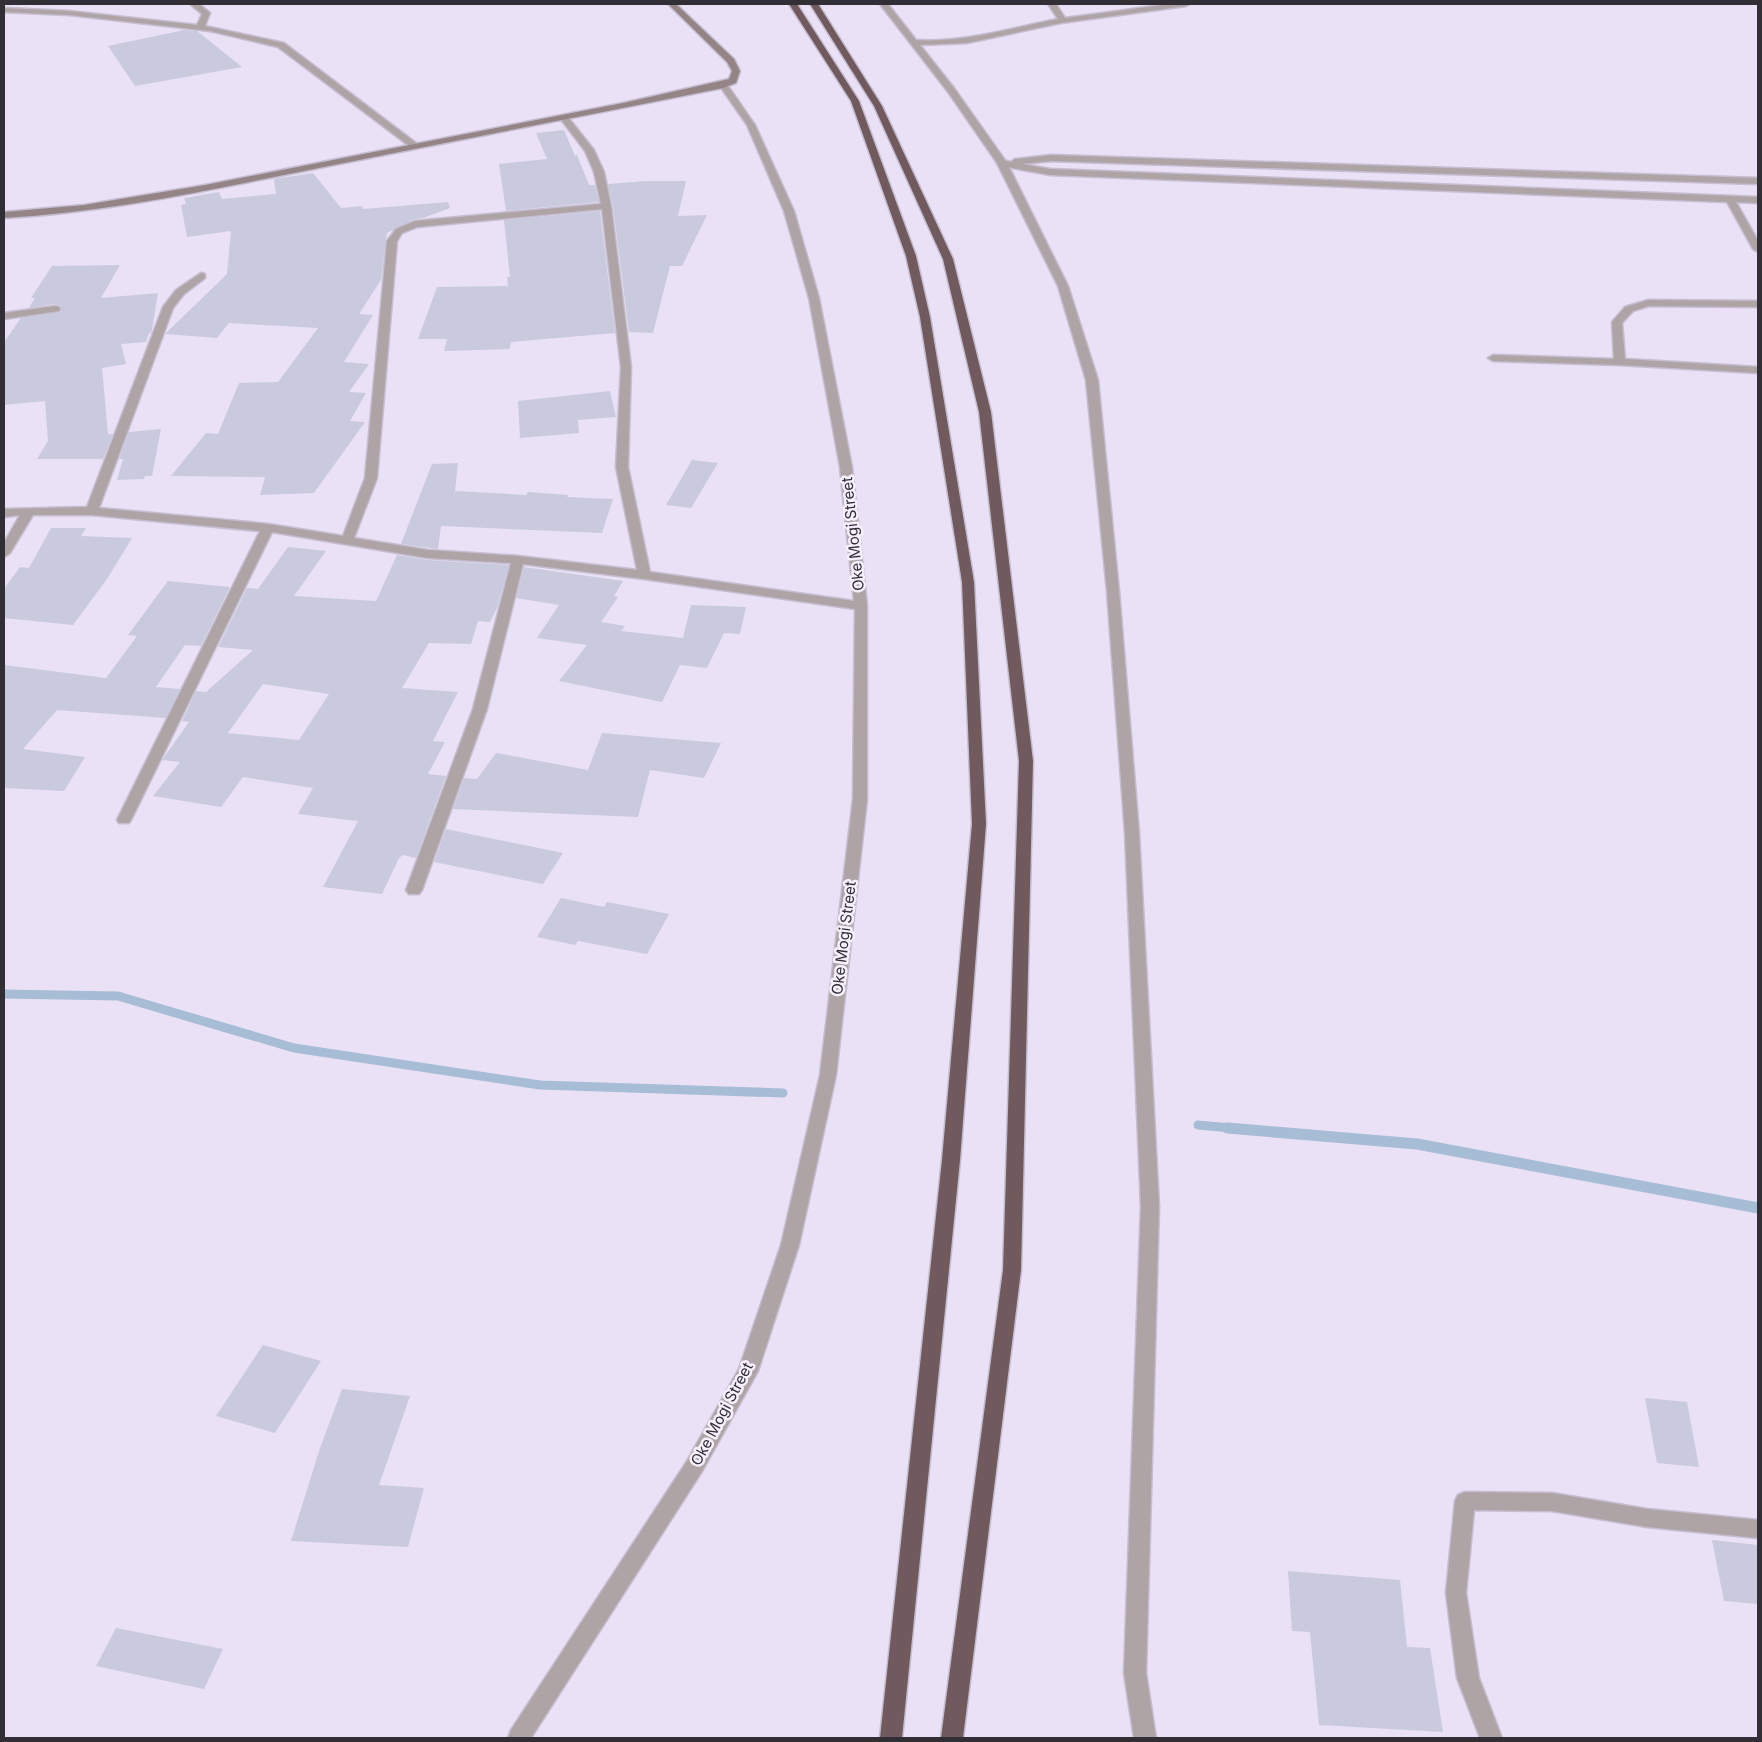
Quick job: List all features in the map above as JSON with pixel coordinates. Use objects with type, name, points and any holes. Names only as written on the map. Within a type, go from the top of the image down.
[{"type":"highway","points":[[793,4],[855,101],[911,256],[925,317],[968,582],[979,824],[951,1160],[891,1738]]},
{"type":"highway","points":[[814,4],[878,106],[948,259],[985,412],[1026,761],[1012,1270],[952,1738]]},
{"type":"street","points":[[194,4],[206,13],[200,28]]},
{"type":"street","points":[[4,215],[39,213],[90,206],[246,179],[564,118],[723,85],[733,81],[736,71],[731,61],[672,4]]},
{"type":"street","points":[[884,4],[951,90],[1002,163],[1063,286],[1092,380],[1113,591],[1132,833],[1150,1206],[1136,1673],[1145,1738]]},
{"type":"street","points":[[1052,4],[1063,21]]},
{"type":"street","points":[[913,42],[930,44],[951,42],[1129,8],[1186,4]]},
{"type":"street","points":[[4,10],[69,13],[200,28],[256,38],[282,45],[415,146]]},
{"type":"street","name":"Oke Mogi Street","points":[[519,1738],[694,1467],[748,1371],[790,1245],[828,1075],[860,800],[861,606],[846,467],[814,298],[788,212],[751,125],[723,85]]},
{"type":"street","points":[[564,118],[589,150],[599,172],[606,206],[626,367],[622,467],[644,575]]},
{"type":"street","points":[[1002,163],[1052,158],[1758,181]]},
{"type":"street","points":[[1002,163],[1050,172],[1758,200]]},
{"type":"street","points":[[1221,179],[1222,163]]},
{"type":"street","points":[[1730,199],[1758,249]]},
{"type":"street","points":[[347,541],[371,478],[392,241],[398,231],[415,224],[606,206]]},
{"type":"street","points":[[92,511],[168,307],[180,292],[201,276]]},
{"type":"street","points":[[1620,362],[1617,322],[1629,309],[1648,302],[1758,304]]},
{"type":"street","points":[[4,316],[55,309]]},
{"type":"street","points":[[1493,358],[1620,362],[1758,370]]},
{"type":"street","points":[[4,553],[29,511]]},
{"type":"street","points":[[4,513],[92,511],[268,528],[428,554],[518,560],[644,575],[861,606]]},
{"type":"street","points":[[124,820],[268,528]]},
{"type":"street","points":[[414,890],[480,709],[518,560]]},
{"type":"street","points":[[1491,1738],[1468,1678],[1456,1593],[1465,1501],[1552,1502],[1647,1518],[1758,1529]]},
{"type":"building","points":[[184,30],[197,31],[242,67],[135,86],[108,46]]},
{"type":"building","points":[[564,130],[589,185],[595,185],[599,202],[506,211],[499,164],[547,159],[536,133]]},
{"type":"building","points":[[313,173],[341,208],[362,206],[363,209],[448,202],[450,208],[423,218],[414,219],[387,233],[381,280],[359,314],[373,315],[344,362],[369,364],[349,392],[366,393],[350,421],[365,422],[314,493],[260,495],[265,477],[171,476],[206,433],[218,434],[239,383],[278,382],[318,328],[229,323],[217,338],[165,334],[227,274],[231,231],[187,237],[181,205],[186,204],[184,198],[219,192],[222,199],[276,194],[274,179]]},
{"type":"building","points":[[646,181],[686,181],[678,216],[707,215],[682,266],[670,266],[653,333],[629,332],[613,206],[608,184]]},
{"type":"building","points":[[600,211],[615,333],[511,342],[510,349],[444,351],[447,339],[418,339],[437,287],[508,286],[507,277],[510,277],[504,220]]},
{"type":"building","points":[[120,265],[101,298],[158,293],[152,330],[146,342],[121,344],[126,364],[102,368],[108,434],[113,434],[103,459],[37,459],[48,441],[45,401],[4,405],[4,342],[21,318],[61,312],[61,306],[55,304],[29,308],[35,298],[31,298],[52,266]]},
{"type":"building","points":[[610,391],[616,417],[578,420],[579,433],[520,438],[518,401]]},
{"type":"building","points":[[161,429],[152,476],[145,476],[144,479],[117,480],[123,459],[119,459],[129,432]]},
{"type":"building","points":[[692,460],[718,463],[691,508],[666,505]]},
{"type":"building","points":[[458,463],[455,491],[526,495],[528,492],[568,495],[567,497],[613,499],[602,533],[441,526],[438,549],[401,544],[432,464]]},
{"type":"building","points":[[51,528],[86,528],[81,536],[132,538],[107,579],[73,625],[4,618],[4,589],[20,567],[29,568]]},
{"type":"building","points":[[288,547],[326,551],[294,596],[376,601],[397,555],[428,560],[509,565],[497,608],[490,622],[478,621],[471,644],[429,643],[402,688],[458,692],[433,741],[445,742],[428,774],[446,776],[416,858],[403,855],[399,858],[382,894],[323,887],[358,821],[298,814],[313,788],[243,777],[221,807],[153,796],[180,762],[162,760],[189,722],[182,721],[196,691],[206,692],[253,650],[218,647],[247,588],[258,589]],"holes":[[[263,684],[329,694],[299,740],[228,733]]]},
{"type":"building","points":[[524,567],[623,581],[614,596],[618,597],[601,622],[625,626],[621,631],[683,638],[691,605],[746,607],[740,634],[724,633],[707,668],[680,665],[662,702],[559,681],[587,645],[537,638],[559,605],[516,598]]},
{"type":"building","points":[[168,581],[230,587],[201,646],[185,645],[156,687],[180,689],[166,718],[57,710],[23,749],[85,757],[64,791],[4,788],[4,665],[106,678],[137,636],[128,635]]},
{"type":"building","points":[[602,733],[721,743],[704,778],[650,770],[638,817],[453,809],[464,778],[477,779],[496,753],[588,770]]},
{"type":"building","points":[[446,829],[563,853],[543,884],[434,862]]},
{"type":"building","points":[[561,898],[604,907],[607,902],[669,914],[647,954],[578,941],[575,945],[537,937]]},
{"type":"building","points":[[263,1345],[321,1361],[275,1433],[216,1416]]},
{"type":"building","points":[[342,1389],[410,1396],[379,1485],[424,1488],[408,1547],[291,1541],[320,1448]]},
{"type":"building","points":[[1645,1398],[1687,1402],[1699,1467],[1657,1463]]},
{"type":"building","points":[[1712,1540],[1758,1545],[1758,1604],[1724,1601]]},
{"type":"building","points":[[1288,1571],[1400,1580],[1407,1647],[1430,1648],[1443,1732],[1319,1725],[1310,1632],[1292,1631]]},
{"type":"building","points":[[116,1628],[223,1649],[204,1689],[96,1666]]},
{"type":"waterway","points":[[4,994],[118,996],[294,1048],[540,1085],[783,1093]]},
{"type":"waterway","points":[[1198,1125],[1242,1129]]},
{"type":"waterway","points":[[1227,1128],[1417,1144],[1758,1208]]}]
